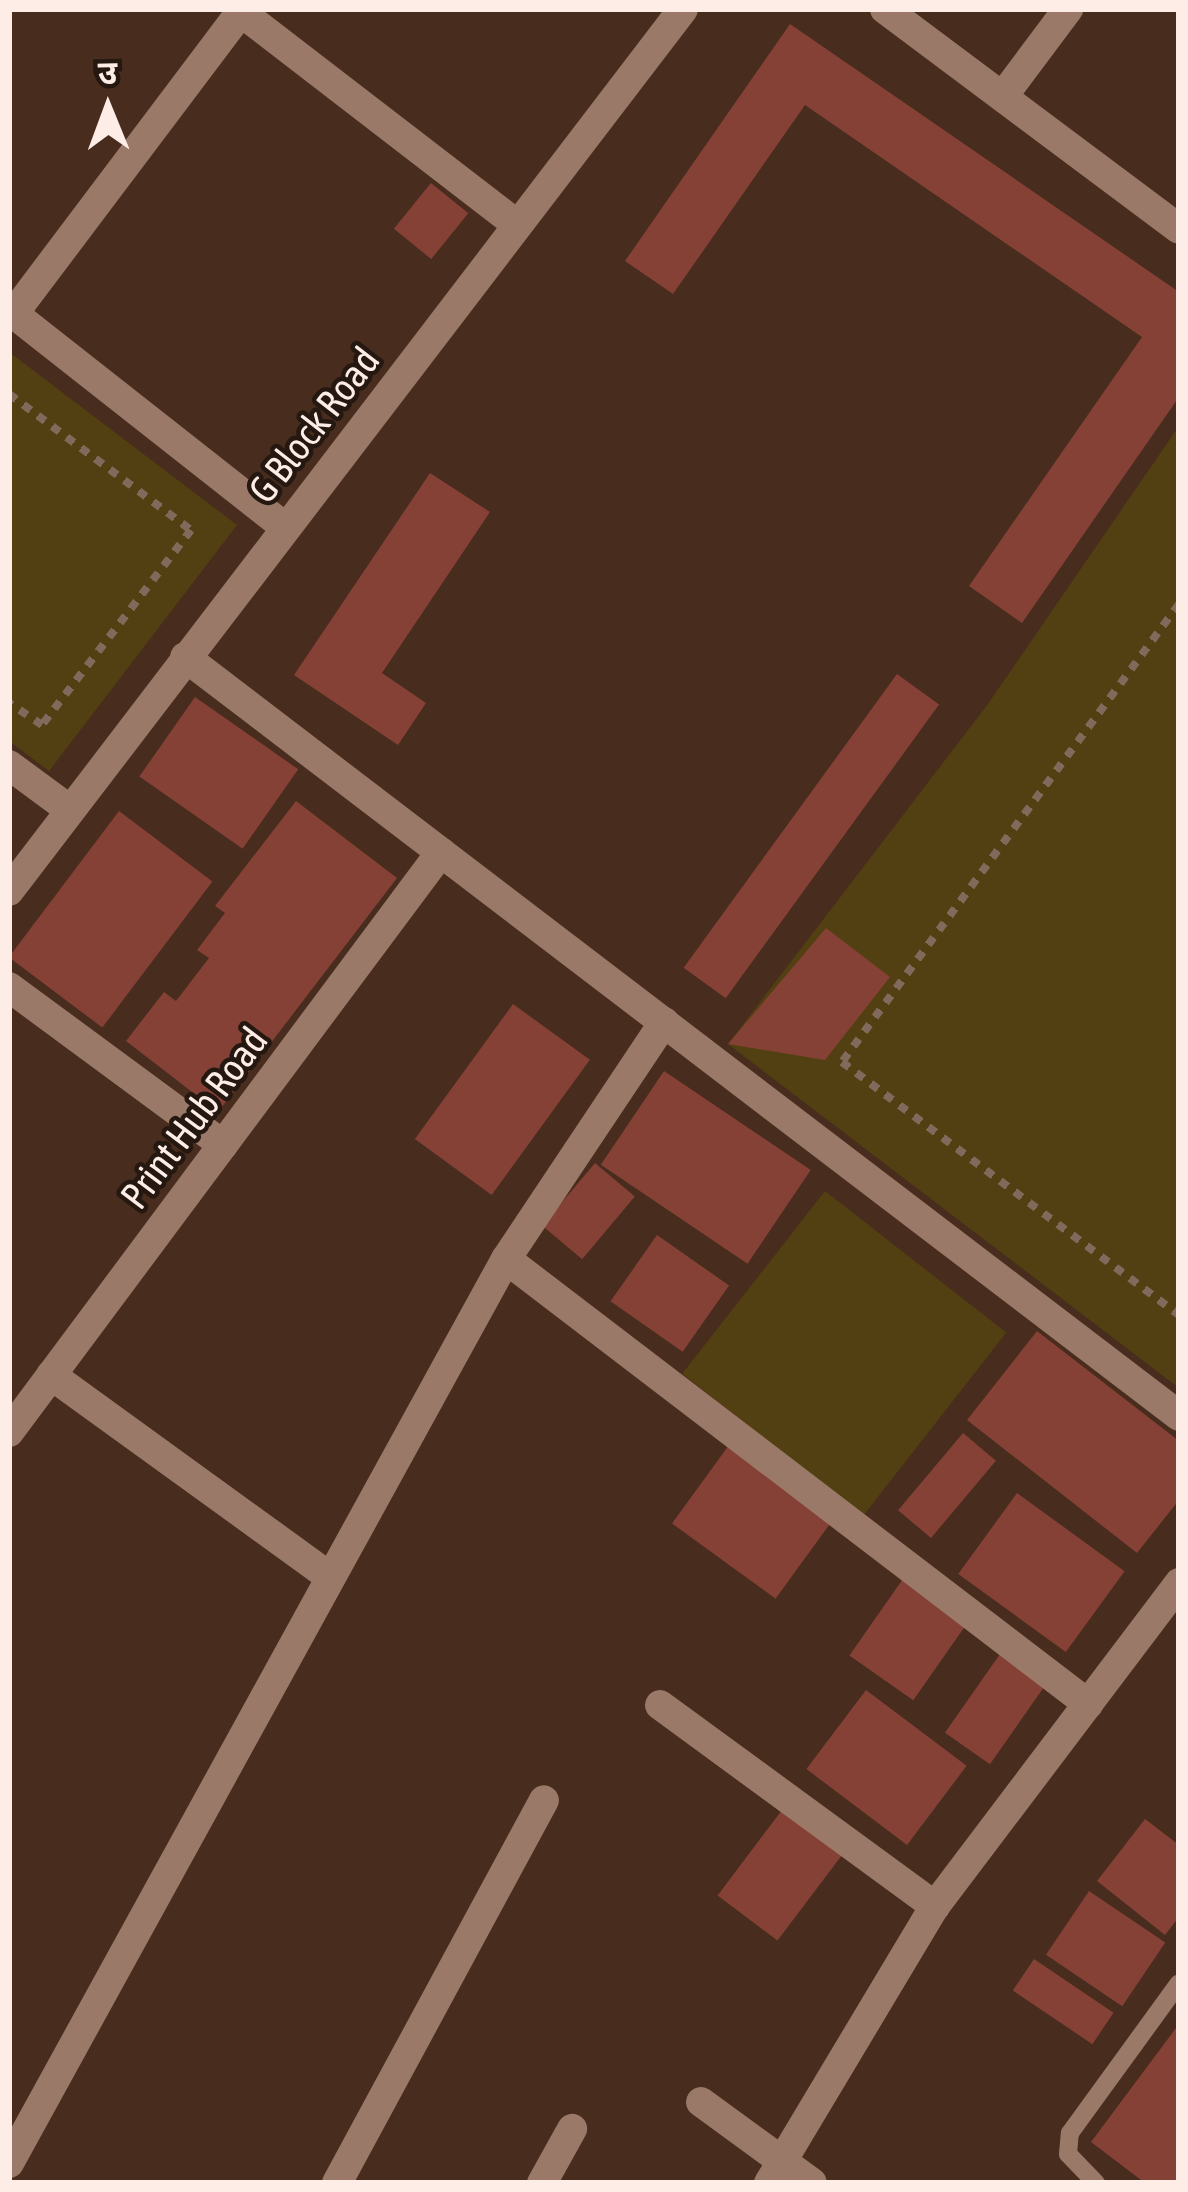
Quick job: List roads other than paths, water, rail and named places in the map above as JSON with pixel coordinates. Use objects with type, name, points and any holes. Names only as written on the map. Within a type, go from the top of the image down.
[{"type":"street","name":"G Block Road","points":[[9,891],[683,9]]},
{"type":"street","points":[[885,9],[1179,229]]},
{"type":"street","points":[[1003,96],[1068,9]]},
{"type":"street","points":[[285,527],[11,311],[240,10],[517,226]]},
{"type":"street","points":[[185,657],[1179,1416]]},
{"type":"street","points":[[9,765],[70,810]]},
{"type":"street","name":"Print Hub Road","points":[[9,1432],[440,852]]},
{"type":"street","points":[[9,987],[223,1144]]},
{"type":"street","points":[[9,2163],[326,1574],[506,1259],[664,1022]]},
{"type":"street","points":[[506,1259],[1088,1704]]},
{"type":"street","points":[[51,1375],[326,1574]]},
{"type":"street","points":[[775,2173],[935,1906],[1179,1583]]},
{"type":"street","points":[[660,1705],[935,1906]]},
{"type":"street","points":[[337,2183],[544,1800]]},
{"type":"street","points":[[701,2102],[775,2173],[812,2183]]},
{"type":"street","points":[[542,2183],[572,2129]]},
{"type":"lane","points":[[1096,2183],[1068,2154],[1070,2133],[1179,1983]]}]
